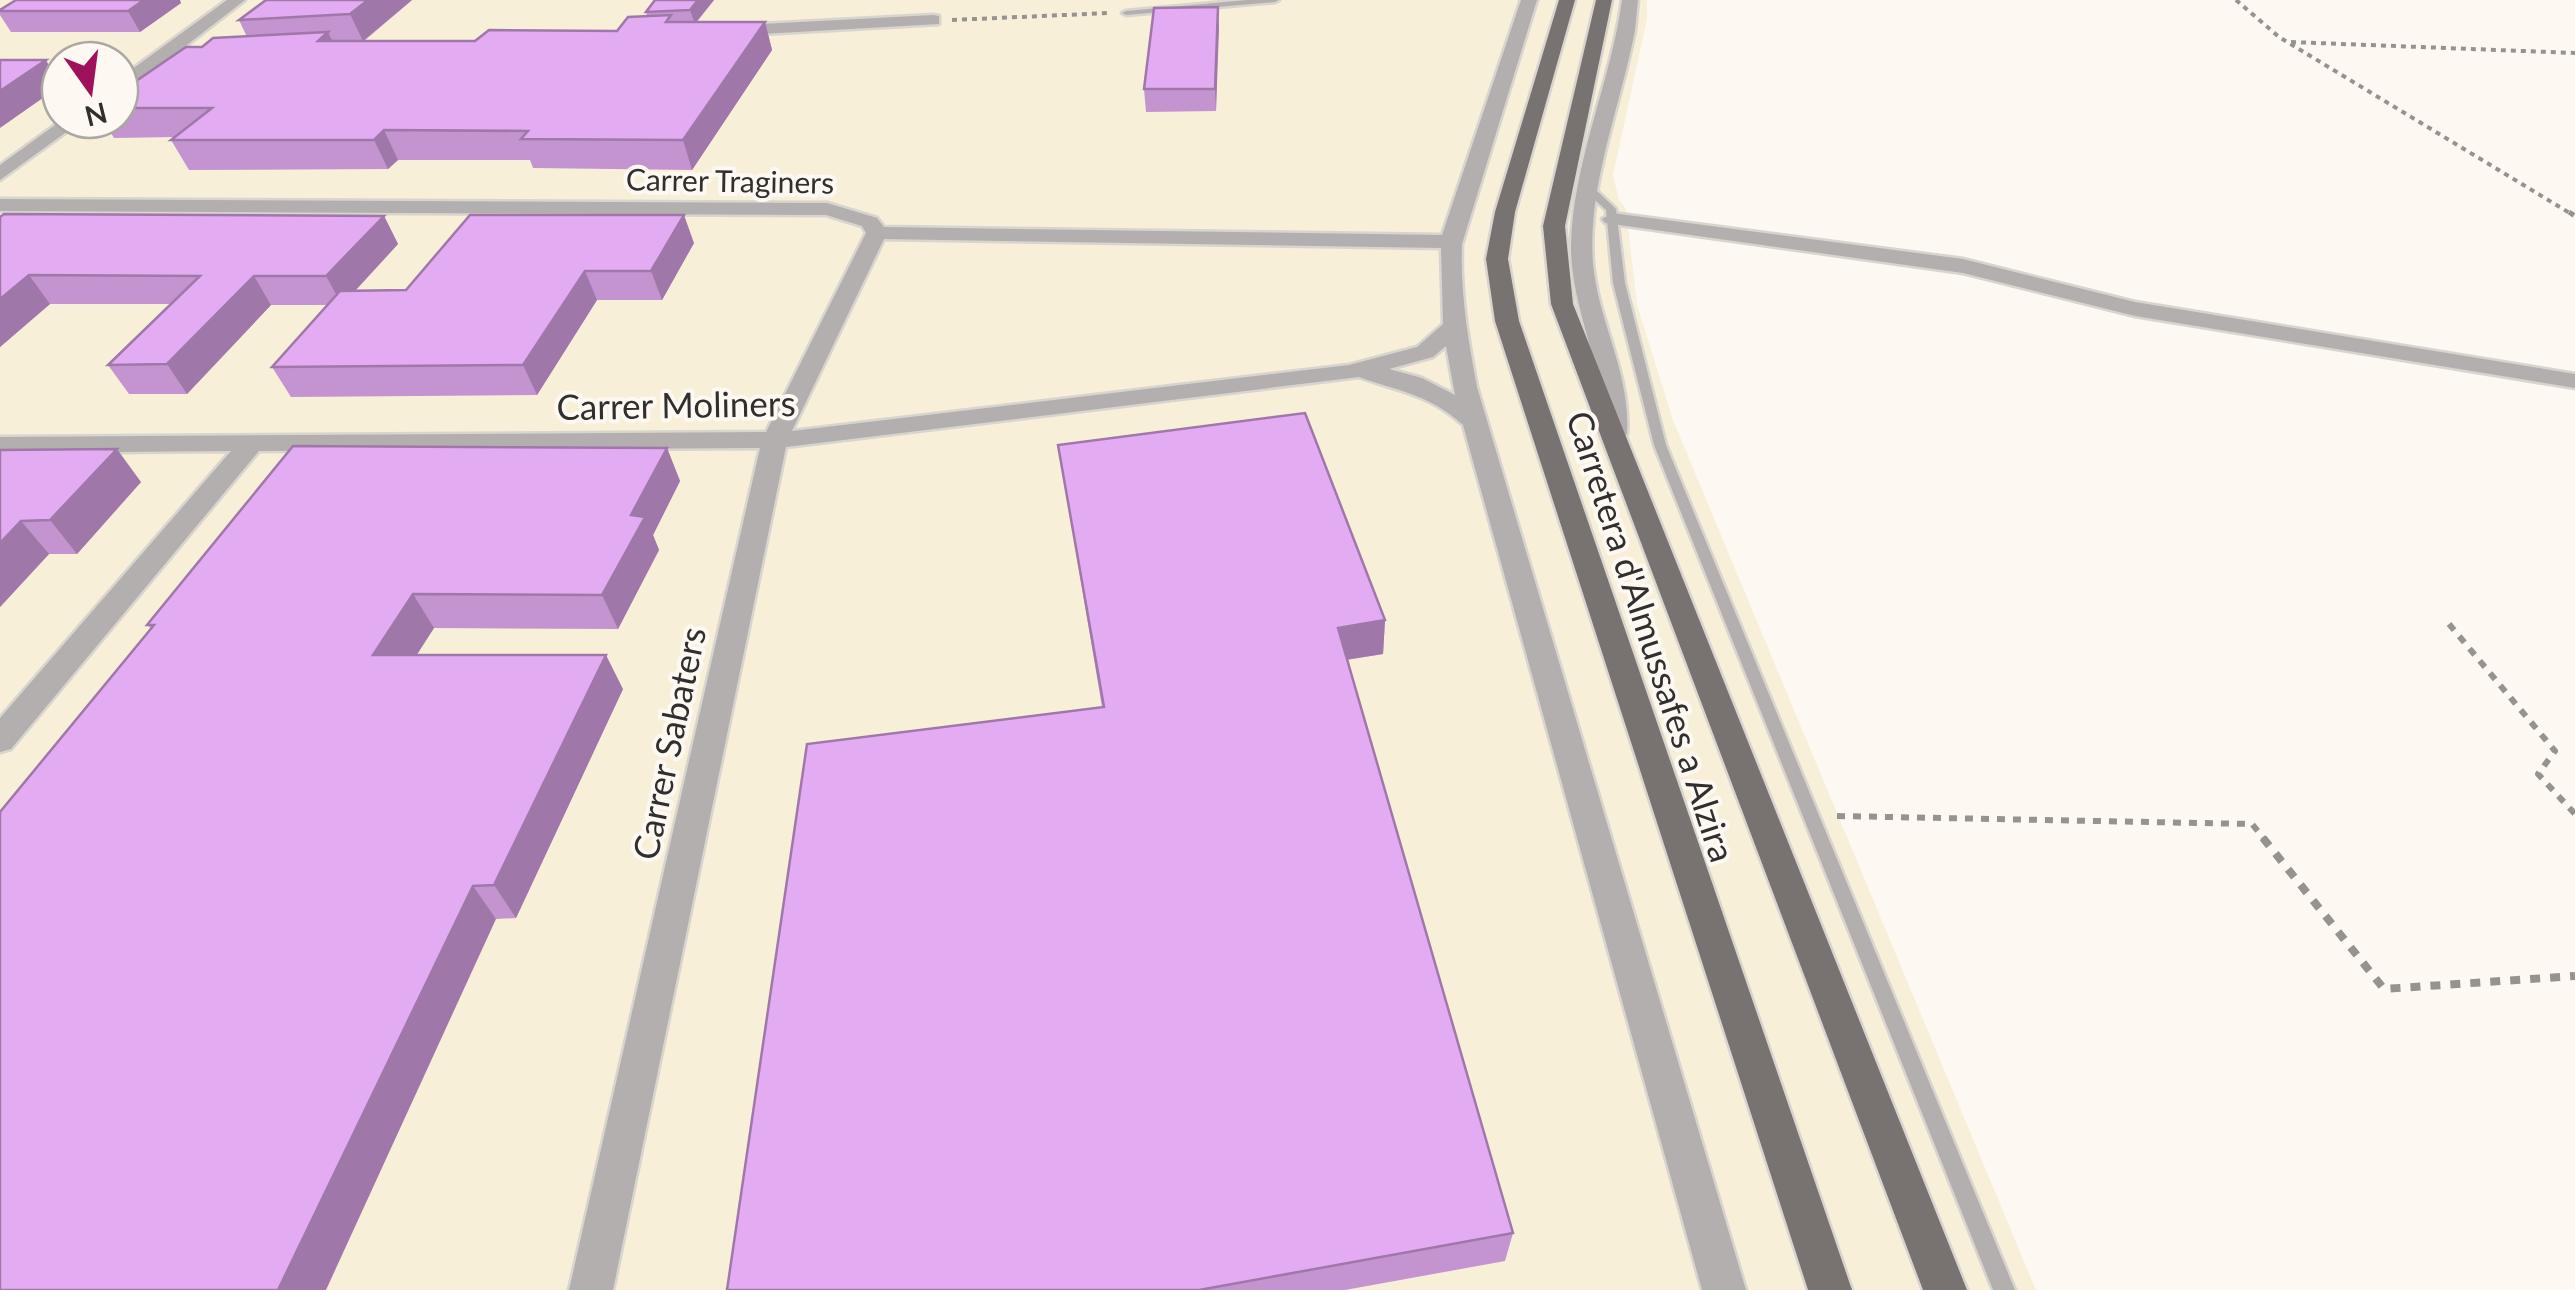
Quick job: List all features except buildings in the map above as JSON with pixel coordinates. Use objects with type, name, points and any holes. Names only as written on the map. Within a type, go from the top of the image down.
[{"type":"main road","name":"Carretera d'Almussafes a Alzira","points":[[1567,0],[1496,259],[1507,320],[1830,1290]]},
{"type":"main road","name":"Carretera d'Almussafes a Alzira","points":[[1604,0],[1554,226],[1562,304],[1946,1290]]},
{"type":"street","points":[[1529,0],[1451,242],[1454,327],[1465,387],[1724,1290]]},
{"type":"street","name":"Carretera d'Almussafes a Alzira","points":[[1614,434],[1619,408],[1584,274],[1582,242],[1626,39],[1630,0]]},
{"type":"street","points":[[140,72],[232,4]]},
{"type":"street","points":[[699,32],[933,20]]},
{"type":"street","points":[[154,62],[232,56]]},
{"type":"street","points":[[0,174],[47,140]]},
{"type":"street","name":"Carrer Traginers","points":[[0,205],[827,208],[861,218],[877,233],[1451,242]]},
{"type":"street","points":[[1612,220],[1945,263],[2136,310],[2575,381]]},
{"type":"street","name":"Carrer Sabaters","points":[[591,1290],[775,440],[877,233]]},
{"type":"street","name":"Carrer Moliners","points":[[0,445],[775,440],[896,429],[1350,372],[1425,352],[1454,327]]},
{"type":"street","name":"Carrer Moliners","points":[[1350,372],[1415,382],[1455,403],[1478,424]]},
{"type":"street","points":[[0,740],[251,444]]},
{"type":"street","points":[[1809,1227],[1819,1290]]},
{"type":"lane","points":[[1126,13],[1275,0]]},
{"type":"lane","points":[[1591,192],[1611,209],[1619,283],[1660,444],[2004,1290]]},
{"type":"path","points":[[2236,0],[2290,42],[2575,216]]},
{"type":"path","points":[[933,20],[1126,13]]},
{"type":"path","points":[[2290,42],[2575,53]]},
{"type":"path","points":[[2450,624],[2555,751],[2538,774],[2575,814]]},
{"type":"path","points":[[1811,816],[2252,824],[2384,989],[2575,976]]},
{"type":"shaded area","points":[[0,0],[1647,0],[1647,19],[1613,175],[1619,200],[1626,209],[1637,305],[1673,420],[2036,1290],[0,1290]]}]
